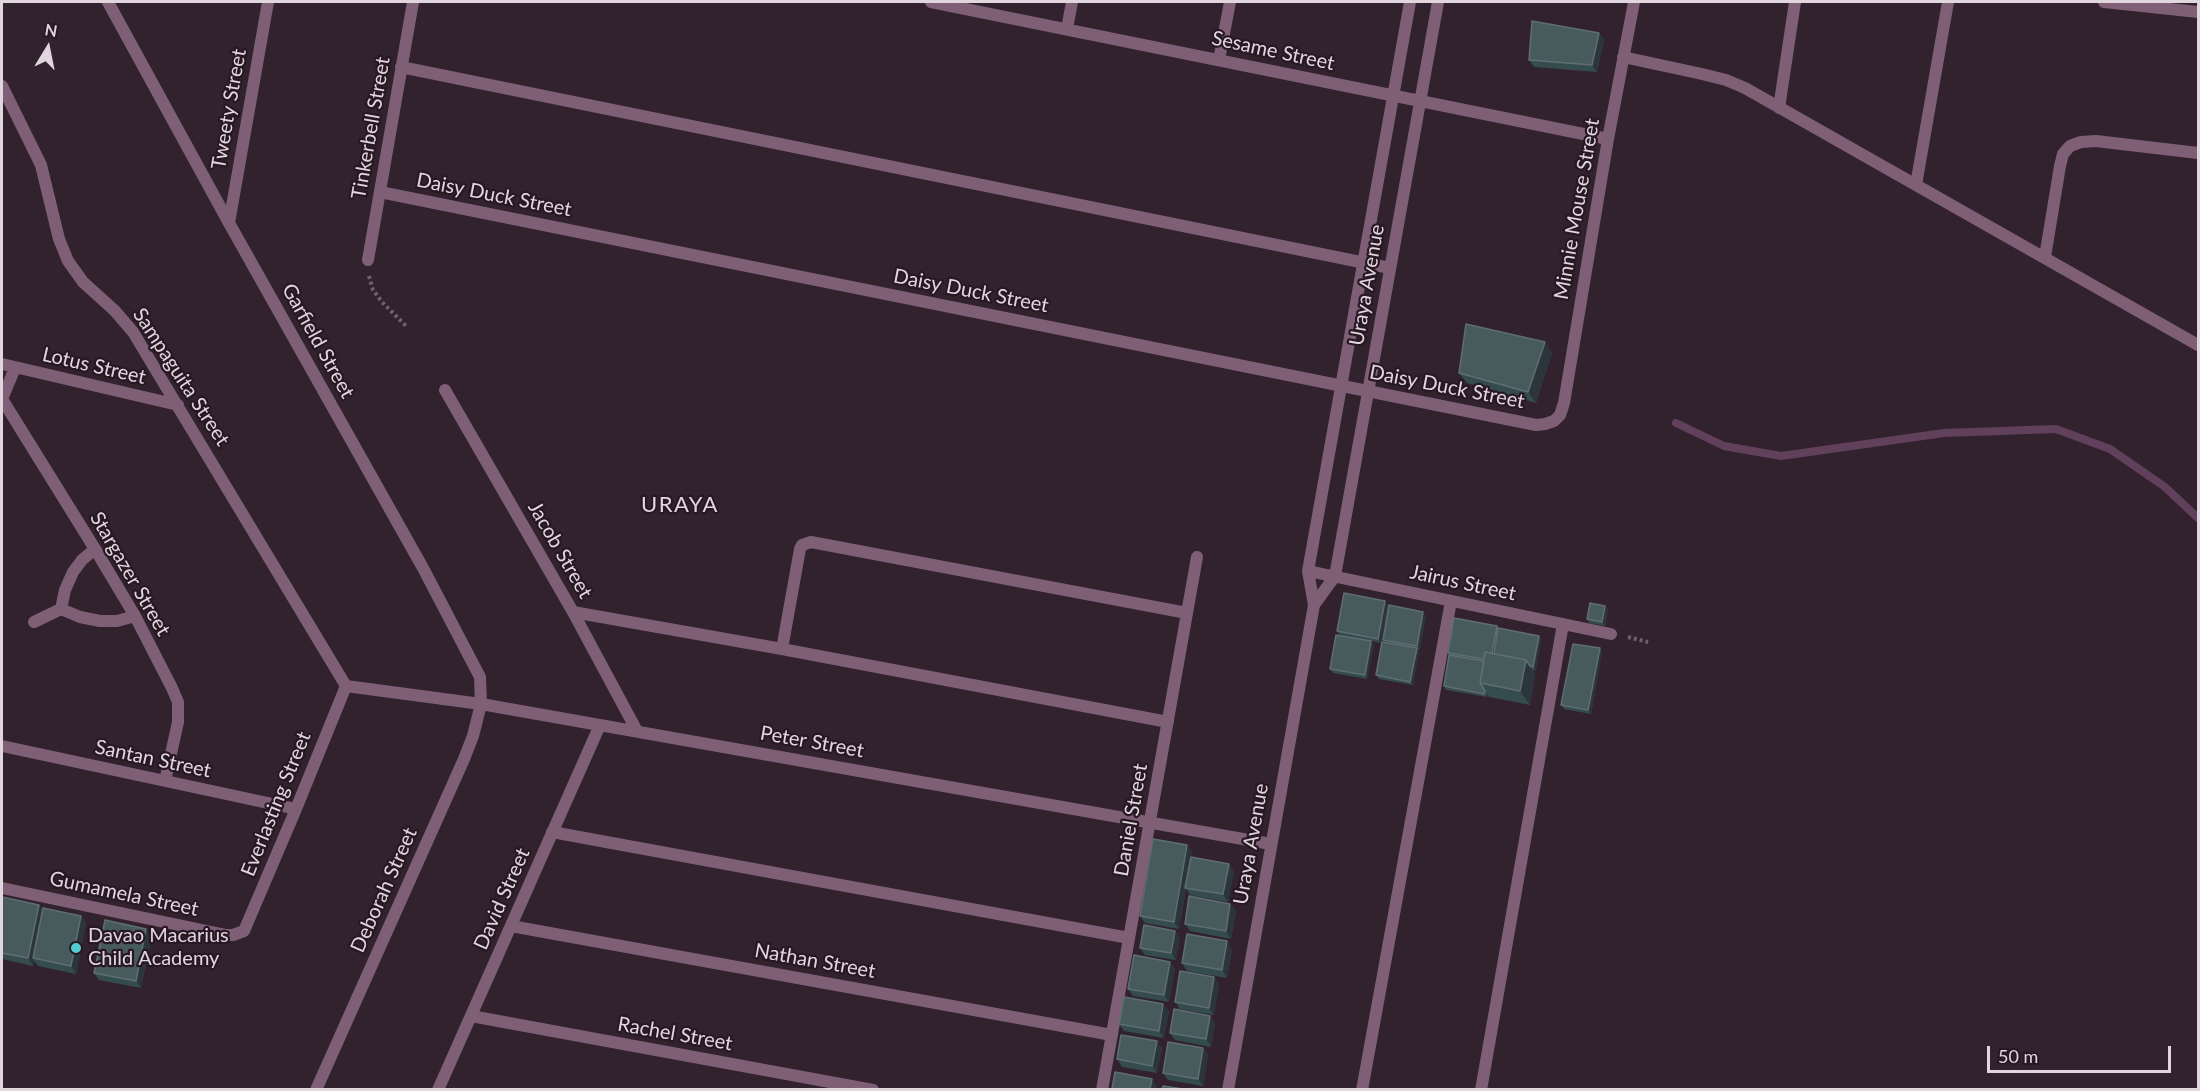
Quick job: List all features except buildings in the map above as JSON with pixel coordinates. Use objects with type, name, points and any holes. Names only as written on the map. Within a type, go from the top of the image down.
[{"type":"street","name":"Garfield Street","points":[[108,2],[228,222],[476,665],[480,677],[481,704]]},
{"type":"street","name":"Tweety Street","points":[[228,222],[268,2]]},
{"type":"street","name":"Tinkerbell Street","points":[[368,260],[412,2]]},
{"type":"street","name":"Sesame Street","points":[[931,2],[1608,140]]},
{"type":"street","points":[[1067,29],[1072,2]]},
{"type":"street","points":[[1219,60],[1230,2]]},
{"type":"street","name":"Uraya Avenue","points":[[1228,1089],[1314,605],[1308,571],[1410,2]]},
{"type":"street","name":"Uraya Avenue","points":[[1314,605],[1335,576],[1438,2]]},
{"type":"street","name":"Minnie Mouse Street","points":[[1554,421],[1560,415],[1564,403],[1608,140],[1634,2]]},
{"type":"street","points":[[1779,108],[1795,2]]},
{"type":"street","points":[[1916,185],[1948,2]]},
{"type":"street","points":[[2104,2],[2199,12]]},
{"type":"street","points":[[1623,57],[1726,80],[1745,88],[2199,345]]},
{"type":"street","points":[[401,67],[1390,268]]},
{"type":"street","name":"Sampaguita Street","points":[[2,87],[41,165],[59,240],[69,261],[83,282],[115,311],[133,332],[346,686]]},
{"type":"street","points":[[2045,257],[2060,166],[2063,154],[2070,146],[2081,142],[2096,141],[2199,153]]},
{"type":"street","name":"Daisy Duck Street","points":[[380,192],[1536,425],[1554,421]]},
{"type":"street","name":"Lotus Street","points":[[2,364],[178,405]]},
{"type":"street","points":[[2,399],[15,368]]},
{"type":"street","name":"Jacob Street","points":[[445,390],[573,612],[637,731]]},
{"type":"street","name":"Stargazer Street","points":[[2,399],[135,616],[178,702],[178,722],[165,781]]},
{"type":"street","points":[[782,649],[800,549],[802,545],[811,542],[1187,613]]},
{"type":"street","points":[[61,609],[65,590],[73,572],[95,549]]},
{"type":"street","name":"Daniel Street","points":[[1102,1089],[1197,557]]},
{"type":"street","name":"Jairus Street","points":[[1308,571],[1611,634]]},
{"type":"street","points":[[1362,1089],[1451,601]]},
{"type":"street","points":[[34,622],[61,609],[80,617],[99,621],[117,621],[135,616]]},
{"type":"street","points":[[573,612],[1168,722]]},
{"type":"street","points":[[1481,1089],[1563,624]]},
{"type":"street","name":"Peter Street","points":[[346,686],[481,704],[1271,844]]},
{"type":"street","name":"Everlasting Street","points":[[238,934],[246,927],[346,686]]},
{"type":"street","name":"Deborah Street","points":[[316,1089],[464,759],[481,704]]},
{"type":"street","name":"David Street","points":[[438,1089],[600,725]]},
{"type":"street","name":"Santan Street","points":[[2,746],[296,810]]},
{"type":"street","points":[[552,832],[1129,938]]},
{"type":"street","name":"Gumamela Street","points":[[2,888],[226,935],[238,934]]},
{"type":"street","name":"Nathan Street","points":[[511,926],[1112,1035]]},
{"type":"street","name":"Rachel Street","points":[[471,1016],[873,1089]]},
{"type":"path","points":[[368,260],[373,290],[407,327]]},
{"type":"waterway","points":[[1676,423],[1724,446],[1781,456],[1944,433],[2056,429],[2110,449],[2165,487],[2198,518]]},
{"type":"place","name":"Davao Macarius Child Academy","points":[[76,948]]},
{"type":"district","name":"URAYA","points":[[680,505]]}]
